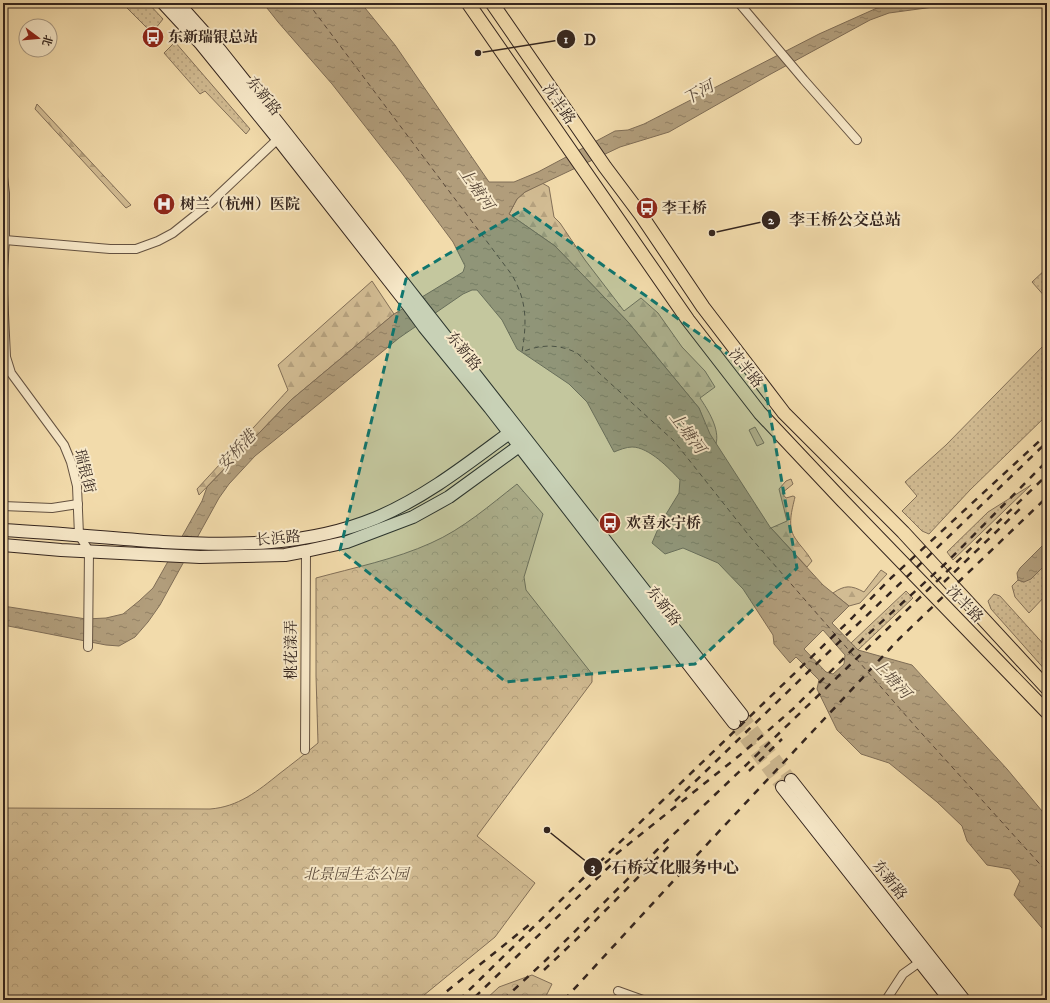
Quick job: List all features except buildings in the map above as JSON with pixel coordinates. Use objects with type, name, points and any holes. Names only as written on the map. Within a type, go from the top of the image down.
[{"type":"main road","name":"东新路","points":[[163,3],[282,136]]},
{"type":"main road","name":"东新路","points":[[178,3],[220,50],[282,136],[738,719]]},
{"type":"main road","name":"沈半路","points":[[468,3],[566,142],[688,320],[760,413],[1047,712]]},
{"type":"main road","name":"沈半路","points":[[492,3],[605,167],[641,215],[703,307],[784,413],[903,532],[1047,688]]},
{"type":"main road","name":"长浜路","points":[[3,530],[131,540],[218,544],[280,542],[322,535],[357,525],[398,508],[437,485],[513,430]]},
{"type":"main road","name":"长浜路","points":[[3,545],[89,551],[219,557],[285,555],[306,551],[348,542],[413,517],[449,498],[523,443]]},
{"type":"main road","name":"东新路","points":[[787,784],[924,958],[964,1000]]},
{"type":"main road","name":"东新路","points":[[924,958],[950,1000]]},
{"type":"street","points":[[739,3],[857,140]]},
{"type":"street","points":[[5,240],[110,249],[136,249],[158,241],[174,233],[208,205],[282,136]]},
{"type":"street","points":[[3,177],[5,193],[5,240],[3,270]]},
{"type":"street","name":"瑞银街","points":[[3,293],[6,357],[10,373],[64,445],[76,480],[78,535]]},
{"type":"street","points":[[3,506],[52,508],[78,504]]},
{"type":"street","points":[[78,535],[89,551],[88,647]]},
{"type":"street","name":"桃花漾弄","points":[[305,750],[306,551]]},
{"type":"street","points":[[886,1000],[903,974],[924,958]]},
{"type":"street","points":[[618,991],[643,1000]]},
{"type":"highlighted area","points":[[524,209],[764,380],[797,568],[695,664],[506,682],[340,550],[406,279]]},
{"type":"green space","points":[[122,3],[148,3],[163,19],[152,33]]},
{"type":"green space","points":[[175,42],[250,129],[246,134],[205,91],[200,94],[164,53]]},
{"type":"green space","points":[[37,104],[131,205],[126,208],[35,109]]},
{"type":"green space","points":[[542,183],[549,187],[554,217],[560,223],[585,260],[624,311],[641,298],[658,313],[682,347],[705,371],[715,387],[700,398],[710,414],[715,426],[717,438],[716,444],[709,434],[699,408],[628,322],[555,246],[509,214],[517,199],[525,192]]},
{"type":"green space","points":[[1047,268],[1047,299],[1032,282]]},
{"type":"green space","points":[[372,281],[394,314],[291,400],[199,495],[197,489],[288,390],[278,365]]},
{"type":"green space","points":[[1047,342],[1047,415],[970,490],[929,534],[922,531],[902,511],[917,496],[905,482],[946,445]]},
{"type":"green space","points":[[755,427],[764,443],[757,446],[749,430]]},
{"type":"green space","points":[[791,479],[793,484],[782,493],[786,498],[793,496],[795,497],[791,518],[791,528],[795,538],[812,561],[807,567],[771,528],[787,521],[779,489],[786,481]]},
{"type":"green space","name":"北景园生态公园","points":[[517,484],[543,514],[524,577],[526,590],[592,674],[592,682],[477,836],[535,883],[495,937],[418,1000],[3,1000],[3,808],[210,809],[220,808],[239,802],[255,792],[318,743],[316,578],[389,558],[418,549],[431,543],[465,524]]},
{"type":"green space","points":[[1031,485],[953,560],[947,552],[988,512]]},
{"type":"green space","points":[[1047,563],[1047,594],[1029,613],[1015,597],[1012,586],[1018,580],[1024,582]]},
{"type":"green space","points":[[881,570],[887,574],[860,603],[849,606],[833,593],[845,587],[852,587],[864,592]]},
{"type":"green space","points":[[906,591],[913,598],[858,650],[851,643]]},
{"type":"green space","points":[[994,594],[1000,596],[1047,648],[1047,672],[991,609],[988,601]]},
{"type":"green space","points":[[532,975],[552,984],[544,1000],[485,1000],[499,987]]},
{"type":"water","name":"上塘河","points":[[263,3],[361,3],[395,45],[489,182],[514,182],[538,172],[615,131],[628,130],[644,124],[819,34],[877,8],[910,3],[948,3],[941,6],[889,13],[870,20],[669,132],[620,147],[525,192],[517,199],[509,214],[555,246],[628,322],[699,408],[710,434],[770,527],[823,585],[849,606],[832,623],[858,650],[912,665],[1007,769],[1047,817],[1047,934],[1014,895],[1020,881],[1010,869],[987,865],[967,841],[962,826],[937,802],[889,763],[861,754],[837,730],[817,689],[819,680],[796,657],[790,663],[774,644],[773,635],[743,589],[718,563],[683,548],[665,554],[652,543],[660,524],[679,493],[680,480],[659,459],[639,448],[625,448],[614,452],[587,402],[569,384],[517,349],[502,320],[477,290],[472,290],[463,294],[399,338],[255,456],[229,484],[219,498],[160,605],[135,637],[119,646],[106,645],[3,625],[3,606],[86,619],[106,618],[123,614],[153,588],[202,501],[207,487],[291,400],[394,314],[463,272],[465,266],[453,242],[401,172],[332,84]],"holes":[[[823,630],[845,655],[844,664],[833,674],[826,672],[804,649]]]},
{"type":"water","points":[[1047,541],[1047,563],[1031,579],[1024,582],[1018,580],[1017,573],[1020,568]]},
{"type":"ferry route","points":[[308,3],[512,275],[521,294],[523,303],[525,331],[522,352],[529,349],[550,346],[563,348],[577,353],[674,441],[751,538],[915,726],[1047,872]]},
{"type":"tunnel","points":[[742,715],[791,780]]},
{"type":"tunnel","points":[[734,723],[782,787]]},
{"type":"railway","points":[[459,1000],[852,618],[891,578],[1047,434]]},
{"type":"railway","points":[[675,801],[1047,442]]},
{"type":"railway","points":[[605,863],[740,755],[793,709],[864,638],[946,563],[1047,461]]},
{"type":"railway","points":[[503,1000],[1047,475]]},
{"type":"railway","points":[[564,1000],[899,639],[1047,497]]},
{"type":"railway","points":[[944,582],[1022,507]]},
{"type":"railway","points":[[749,771],[782,739]]},
{"type":"railway","points":[[544,970],[583,933],[673,842]]},
{"type":"railway","points":[[475,997],[614,862]]},
{"type":"railway","points":[[436,1000],[529,925]]},
{"type":"place","name":"东新瑞银总站","points":[[153,37]]},
{"type":"place","name":"D","points":[[478,53]]},
{"type":"place","name":"树兰（杭州）医院","points":[[164,204]]},
{"type":"place","name":"李王桥","points":[[647,208]]},
{"type":"place","name":"李王桥公交总站","points":[[712,233]]},
{"type":"place","name":"欢喜永宁桥","points":[[610,523]]},
{"type":"place","name":"石桥文化服务中心","points":[[547,830]]},
{"type":"water label","name":"下河","points":[[698,92]]},
{"type":"water label","name":"安桥港","points":[[236,450]]}]
